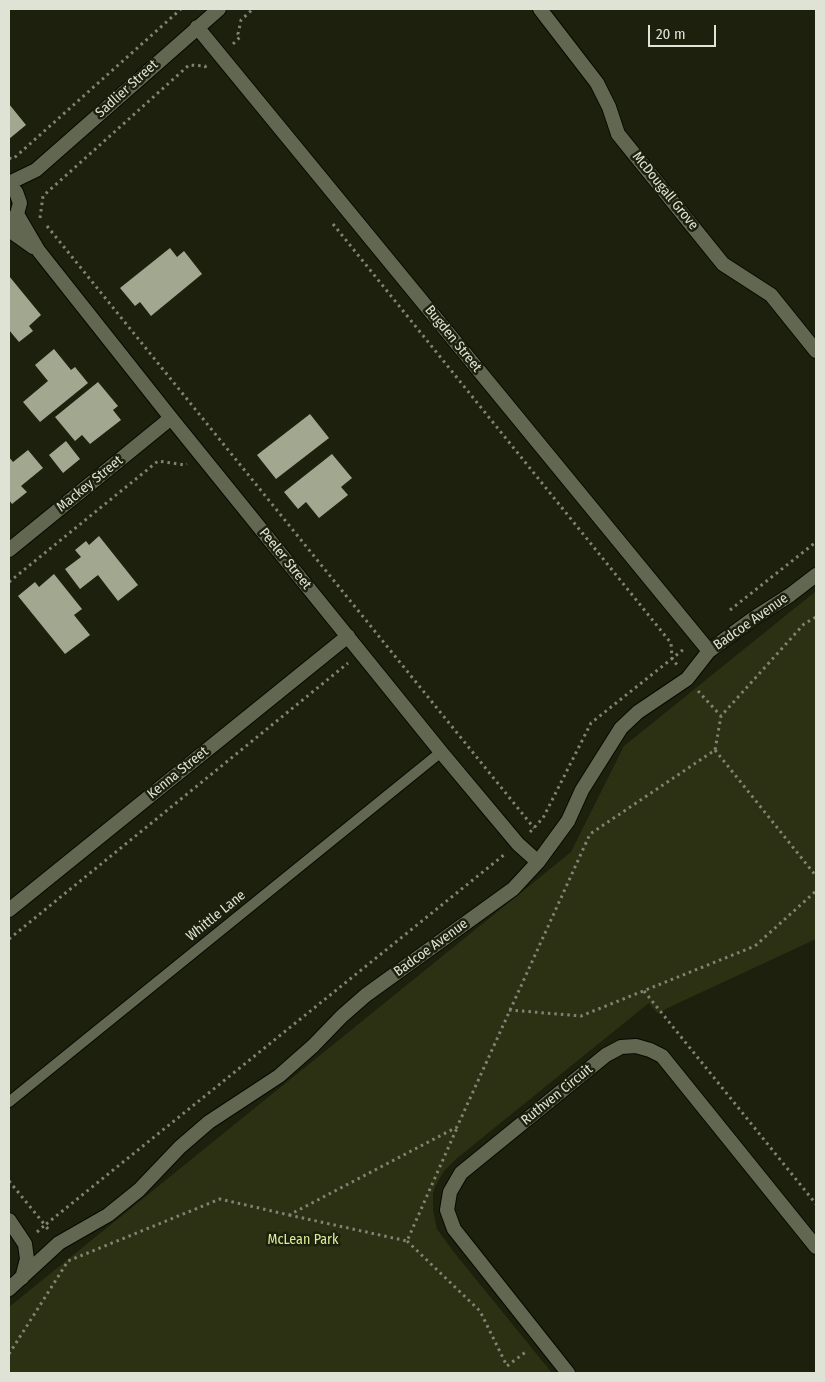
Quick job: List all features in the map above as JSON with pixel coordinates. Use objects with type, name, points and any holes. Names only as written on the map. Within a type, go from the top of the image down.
[{"type":"street","name":"Sadlier Street","points":[[9,184],[36,170],[219,9]]},
{"type":"street","name":"McDougall Grove","points":[[540,9],[597,83],[618,134],[723,264],[770,295],[816,352]]},
{"type":"street","name":"Bugden Street","points":[[197,27],[709,651]]},
{"type":"street","name":"Sadlier Street","points":[[18,197],[36,170]]},
{"type":"street","points":[[9,184],[16,192],[20,203],[13,219]]},
{"type":"street","name":"Peeler Street","points":[[13,219],[27,230],[38,250],[171,418],[441,752],[518,844],[538,862]]},
{"type":"street","name":"Peeler Street","points":[[9,230],[38,250]]},
{"type":"street","name":"Mackey Street","points":[[9,550],[171,418]]},
{"type":"street","name":"Badcoe Avenue","points":[[9,1290],[59,1243],[108,1215],[139,1190],[180,1147],[209,1122],[279,1076],[366,995],[513,889],[538,862],[568,821],[582,790],[621,728],[638,712],[688,678],[709,651],[816,576]]},
{"type":"street","name":"Kenna Street","points":[[9,910],[348,636]]},
{"type":"street","name":"Ruthven Circuit","points":[[568,1373],[454,1229],[447,1210],[450,1192],[461,1173],[606,1055],[621,1047],[636,1046],[662,1056],[816,1247]]},
{"type":"street","points":[[9,1220],[25,1244],[27,1260],[21,1279]]},
{"type":"lane","name":"Whittle Lane","points":[[9,1102],[441,752]]},
{"type":"path","points":[[9,158],[13,159],[181,9]]},
{"type":"path","points":[[27,230],[40,218],[43,196],[189,65],[205,66],[211,74]]},
{"type":"path","points":[[329,220],[671,643],[672,658]]},
{"type":"path","points":[[47,226],[534,828]]},
{"type":"path","points":[[9,582],[158,460],[185,466],[218,438]]},
{"type":"path","points":[[723,616],[816,542]]},
{"type":"path","points":[[407,1241],[509,1010],[590,834],[715,750],[721,716],[804,624],[816,617]]},
{"type":"path","points":[[9,939],[380,638]]},
{"type":"path","points":[[45,1225],[518,844],[543,818],[591,723],[672,658],[700,639]]},
{"type":"path","points":[[715,750],[816,876]]},
{"type":"path","points":[[509,1010],[581,1016],[754,946],[816,891]]},
{"type":"path","points":[[644,991],[816,1204]]},
{"type":"path","points":[[289,1215],[457,1127]]},
{"type":"path","points":[[9,1181],[59,1243]]},
{"type":"path","points":[[9,1354],[68,1261],[220,1199],[407,1241],[480,1312],[507,1366],[541,1340]]},
{"type":"green space","name":"McLean Park","points":[[816,591],[816,939],[657,1013],[649,1003],[456,1159],[444,1171],[435,1187],[433,1210],[437,1229],[552,1373],[9,1373],[9,1307],[571,852],[624,746]]},
{"type":"building","points":[[9,104],[26,125],[9,139]]},
{"type":"building","points":[[170,248],[177,257],[184,251],[202,274],[151,316],[140,302],[135,306],[120,288]]},
{"type":"building","points":[[9,276],[41,315],[29,326],[33,331],[19,342],[9,330]]},
{"type":"building","points":[[54,349],[71,370],[75,367],[88,383],[40,422],[23,402],[48,381],[35,365]]},
{"type":"building","points":[[98,382],[118,406],[113,410],[121,420],[90,444],[82,435],[75,441],[55,417]]},
{"type":"building","points":[[310,414],[329,438],[276,479],[257,455]]},
{"type":"building","points":[[66,441],[80,459],[63,473],[49,455]]},
{"type":"building","points":[[28,450],[43,468],[21,486],[27,492],[12,504],[9,500],[9,457],[13,462]]},
{"type":"building","points":[[332,454],[352,478],[341,487],[348,495],[319,518],[306,502],[298,509],[284,492]]},
{"type":"building","points":[[99,536],[138,585],[118,601],[98,575],[80,589],[65,569],[81,557],[75,550],[86,541],[89,545]]},
{"type":"building","points":[[54,574],[82,609],[74,615],[90,635],[65,654],[18,596],[35,582],[39,587]]}]
